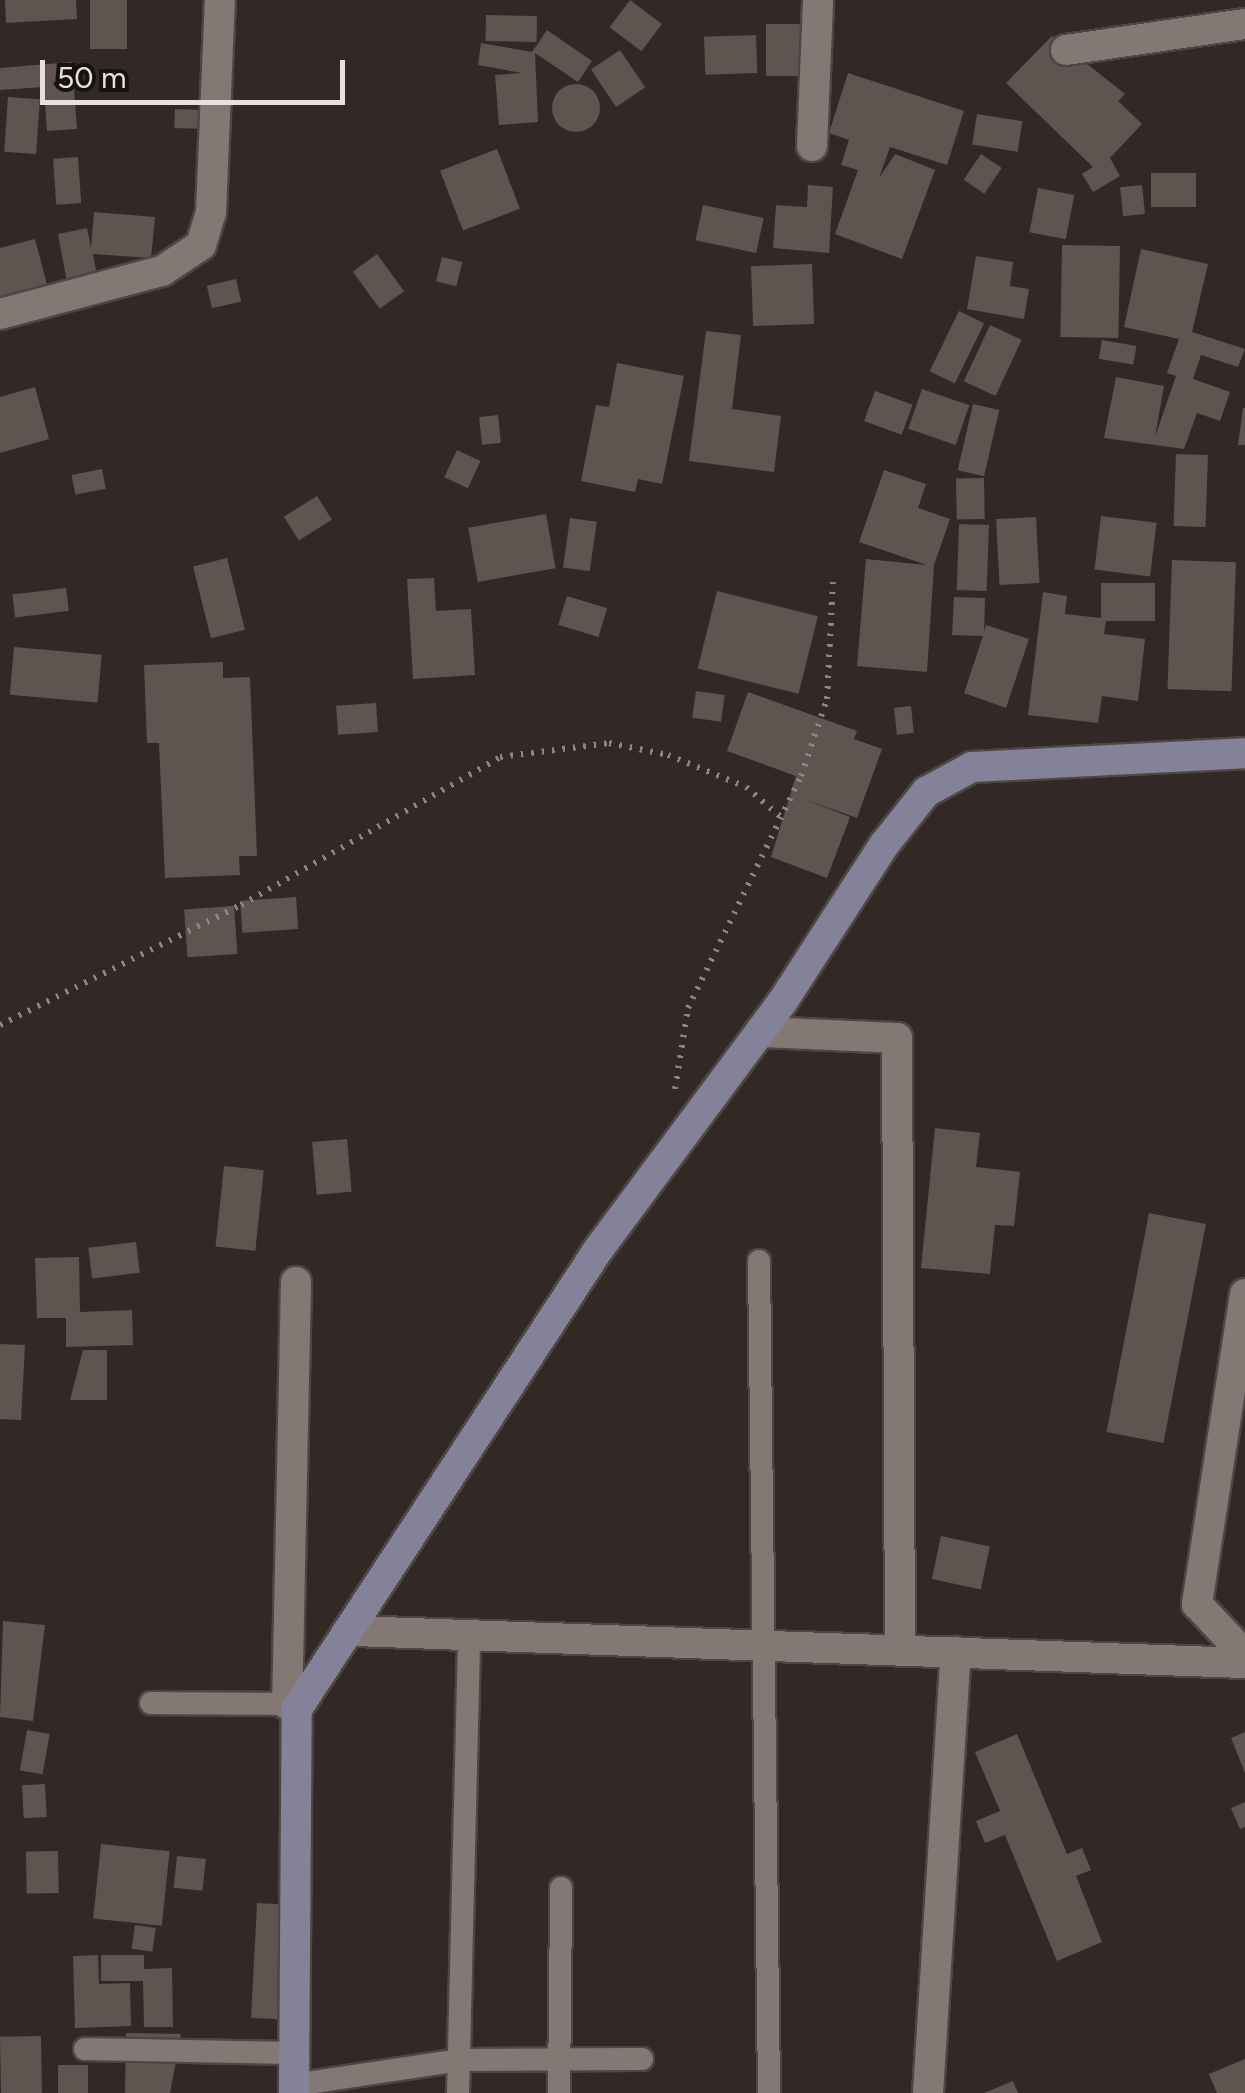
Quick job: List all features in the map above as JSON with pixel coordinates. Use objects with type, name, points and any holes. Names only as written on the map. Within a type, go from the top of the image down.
[{"type":"street","points":[[0,314],[162,271],[201,244],[212,212],[220,0]]},
{"type":"street","points":[[812,146],[818,0]]},
{"type":"street","points":[[1066,50],[1245,24]]},
{"type":"street","points":[[292,1706],[354,1631],[682,1136],[760,1032],[926,792],[972,766],[1245,753]]},
{"type":"street","points":[[760,1032],[897,1038],[900,1650]]},
{"type":"street","points":[[294,2089],[290,2053],[296,1282]]},
{"type":"street","points":[[1245,1294],[1196,1604],[1245,1655]]},
{"type":"street","points":[[354,1631],[1245,1663]]},
{"type":"street","points":[[928,2093],[956,1652]]},
{"type":"lane","points":[[759,1261],[769,2093]]},
{"type":"lane","points":[[458,2093],[469,1635]]},
{"type":"lane","points":[[151,1704],[292,1706]]},
{"type":"lane","points":[[560,2093],[561,1888]]},
{"type":"lane","points":[[85,2049],[290,2053]]},
{"type":"lane","points":[[294,2089],[459,2060],[560,2054],[642,2059]]},
{"type":"path","points":[[682,1136],[674,1078],[683,1024],[781,817],[827,699],[834,582]]},
{"type":"path","points":[[0,1025],[242,905],[430,790],[545,746],[608,743],[668,755],[746,786],[781,817]]},
{"type":"building","points":[[5,0],[76,0],[77,19],[6,23]]},
{"type":"building","points":[[90,0],[127,0],[127,49],[90,49]]},
{"type":"building","points":[[630,0],[662,24],[641,51],[610,27]]},
{"type":"building","points":[[486,15],[537,16],[537,42],[486,41]]},
{"type":"building","points":[[766,24],[819,24],[819,76],[766,76]]},
{"type":"building","points":[[547,30],[592,61],[578,82],[535,53],[538,122],[499,125],[495,75],[522,73],[478,65],[481,43],[532,52]]},
{"type":"building","points":[[756,35],[757,73],[705,75],[704,37]]},
{"type":"building","points":[[1052,36],[1125,94],[1118,101],[1142,124],[1110,158],[1120,176],[1093,192],[1082,174],[1093,167],[1006,83]]},
{"type":"building","points":[[620,50],[645,87],[616,107],[591,70]]},
{"type":"building","points":[[72,62],[77,129],[47,131],[44,87],[0,90],[0,68]]},
{"type":"building","points":[[848,73],[964,111],[947,165],[890,147],[879,178],[895,154],[935,170],[902,259],[835,234],[858,170],[841,165],[849,140],[829,133]]},
{"type":"building","points":[[576,84],[593,91],[600,108],[593,125],[576,132],[559,125],[552,108],[559,91]]},
{"type":"building","points":[[8,97],[40,99],[36,154],[4,152]]},
{"type":"building","points":[[175,109],[205,110],[204,129],[174,128]]},
{"type":"building","points":[[977,114],[1022,121],[1018,152],[972,145]]},
{"type":"building","points":[[497,149],[520,209],[463,231],[440,171]]},
{"type":"building","points":[[981,154],[1002,168],[984,194],[964,180]]},
{"type":"building","points":[[78,157],[81,203],[56,205],[53,159]]},
{"type":"building","points":[[1151,173],[1196,173],[1196,207],[1151,207]]},
{"type":"building","points":[[808,185],[833,187],[829,253],[773,248],[776,205],[807,207]]},
{"type":"building","points":[[1142,185],[1145,214],[1123,216],[1120,187]]},
{"type":"building","points":[[1038,188],[1074,195],[1066,239],[1029,232]]},
{"type":"building","points":[[703,205],[764,218],[756,253],[696,240]]},
{"type":"building","points":[[94,212],[155,217],[151,258],[93,254],[99,287],[69,293],[58,234],[87,228],[91,248]]},
{"type":"building","points":[[35,239],[52,304],[0,317],[0,248]]},
{"type":"building","points":[[1062,245],[1120,246],[1118,338],[1060,337]]},
{"type":"building","points":[[1141,249],[1208,264],[1192,332],[1245,349],[1238,367],[1201,355],[1193,379],[1230,392],[1220,421],[1197,413],[1184,449],[1104,438],[1116,377],[1164,386],[1155,437],[1176,376],[1167,373],[1179,339],[1124,327]]},
{"type":"building","points":[[377,254],[404,291],[380,309],[353,272]]},
{"type":"building","points":[[976,256],[1013,262],[1010,286],[1029,289],[1024,319],[967,309]]},
{"type":"building","points":[[442,257],[462,262],[456,286],[436,281]]},
{"type":"building","points":[[812,264],[814,324],[753,326],[751,266]]},
{"type":"building","points":[[236,279],[241,301],[212,308],[207,286]]},
{"type":"building","points":[[959,311],[984,323],[955,383],[930,371]]},
{"type":"building","points":[[990,325],[1022,340],[996,396],[964,381]]},
{"type":"building","points":[[706,331],[741,335],[732,409],[781,416],[774,472],[689,461]]},
{"type":"building","points":[[1102,340],[1136,346],[1133,365],[1099,359]]},
{"type":"building","points":[[617,363],[684,376],[662,484],[638,479],[635,492],[581,481],[596,405],[609,407]]},
{"type":"building","points":[[35,387],[49,439],[0,453],[0,397]]},
{"type":"building","points":[[922,389],[969,405],[956,445],[908,429]]},
{"type":"building","points":[[875,391],[913,405],[902,435],[864,421]]},
{"type":"building","points":[[973,404],[999,410],[984,476],[958,470]]},
{"type":"building","points":[[1243,408],[1245,445],[1238,445]]},
{"type":"building","points":[[498,415],[501,443],[482,445],[479,417]]},
{"type":"building","points":[[457,450],[481,461],[468,488],[444,477]]},
{"type":"building","points":[[1176,454],[1208,455],[1205,527],[1173,526]]},
{"type":"building","points":[[102,469],[106,489],[75,495],[72,475]]},
{"type":"building","points":[[884,470],[926,484],[918,508],[950,519],[934,565],[927,672],[857,666],[866,559],[927,565],[859,542]]},
{"type":"building","points":[[956,478],[984,478],[985,519],[957,519]]},
{"type":"building","points":[[317,496],[332,520],[299,540],[284,517]]},
{"type":"building","points":[[546,514],[556,568],[478,582],[468,528]]},
{"type":"building","points":[[1101,516],[1157,523],[1150,576],[1094,570]]},
{"type":"building","points":[[1036,517],[1039,583],[1000,585],[996,519]]},
{"type":"building","points":[[570,518],[597,522],[590,571],[563,568]]},
{"type":"building","points":[[959,524],[989,525],[987,591],[957,590]]},
{"type":"building","points":[[227,558],[245,630],[211,638],[193,566]]},
{"type":"building","points":[[1172,560],[1236,562],[1231,691],[1167,689]]},
{"type":"building","points":[[434,578],[436,611],[471,609],[475,675],[413,679],[407,579]]},
{"type":"building","points":[[1101,583],[1155,583],[1155,621],[1106,621],[1104,634],[1145,639],[1138,701],[1102,696],[1098,723],[1028,715],[1043,592],[1067,596],[1065,614],[1101,618]]},
{"type":"building","points":[[66,588],[69,611],[15,617],[12,595]]},
{"type":"building","points":[[717,591],[818,616],[799,694],[698,669]]},
{"type":"building","points":[[567,596],[607,608],[598,637],[558,625]]},
{"type":"building","points":[[954,597],[985,598],[984,632],[986,625],[1029,639],[1006,708],[964,693],[983,636],[952,635]]},
{"type":"building","points":[[14,647],[102,655],[97,702],[10,695]]},
{"type":"building","points":[[223,662],[223,678],[250,677],[257,856],[239,856],[240,875],[165,878],[159,743],[147,743],[144,665]]},
{"type":"building","points":[[696,691],[725,695],[721,722],[692,718]]},
{"type":"building","points":[[748,692],[857,731],[854,739],[882,749],[857,818],[804,799],[850,817],[827,878],[771,857],[796,776],[727,751]]},
{"type":"building","points":[[376,703],[378,732],[338,735],[336,706]]},
{"type":"building","points":[[911,706],[914,733],[897,735],[894,708]]},
{"type":"building","points":[[296,897],[298,929],[242,933],[240,901]]},
{"type":"building","points":[[234,906],[237,954],[187,957],[184,909]]},
{"type":"building","points":[[935,1128],[980,1133],[976,1167],[1020,1172],[1014,1226],[995,1225],[990,1274],[921,1268]]},
{"type":"building","points":[[347,1139],[352,1192],[317,1195],[312,1142]]},
{"type":"building","points":[[224,1166],[264,1170],[255,1251],[216,1247]]},
{"type":"building","points":[[1149,1213],[1206,1224],[1163,1443],[1106,1432]]},
{"type":"building","points":[[136,1242],[140,1273],[92,1279],[88,1248]]},
{"type":"building","points":[[79,1257],[80,1312],[132,1310],[133,1345],[66,1347],[66,1318],[37,1318],[35,1258]]},
{"type":"building","points":[[0,1344],[25,1345],[21,1420],[0,1419]]},
{"type":"building","points":[[83,1350],[107,1350],[107,1400],[70,1400]]},
{"type":"building","points":[[941,1536],[990,1546],[981,1589],[932,1579]]},
{"type":"building","points":[[3,1621],[45,1625],[33,1721],[0,1717]]},
{"type":"building","points":[[27,1730],[50,1734],[43,1774],[20,1770]]},
{"type":"building","points":[[1245,1732],[1245,1773],[1231,1738]]},
{"type":"building","points":[[1017,1734],[1067,1854],[1082,1848],[1091,1870],[1076,1876],[1102,1942],[1057,1961],[1005,1835],[985,1843],[976,1821],[1000,1811],[975,1752]]},
{"type":"building","points":[[45,1784],[47,1817],[24,1818],[22,1785]]},
{"type":"building","points":[[1245,1802],[1245,1827],[1240,1829],[1231,1808]]},
{"type":"building","points":[[101,1844],[170,1851],[162,1926],[93,1919]]},
{"type":"building","points":[[58,1851],[59,1893],[27,1894],[26,1852]]},
{"type":"building","points":[[177,1856],[206,1859],[202,1891],[174,1888]]},
{"type":"building","points":[[257,1903],[295,1905],[289,2020],[251,2018]]},
{"type":"building","points":[[135,1925],[156,1928],[152,1952],[132,1949]]},
{"type":"building","points":[[98,1955],[99,1984],[130,1983],[131,2026],[75,2028],[73,1956]]},
{"type":"building","points":[[101,1955],[144,1955],[144,1969],[172,1968],[173,2027],[144,2027],[143,1981],[101,1981]]},
{"type":"building","points":[[126,2033],[181,2034],[170,2093],[125,2093]]},
{"type":"building","points":[[41,2036],[42,2093],[1,2093],[0,2037]]},
{"type":"building","points":[[1245,2059],[1245,2093],[1217,2093],[1209,2074]]},
{"type":"building","points":[[58,2065],[88,2065],[88,2093],[58,2093]]},
{"type":"building","points":[[1013,2081],[1018,2093],[984,2093]]}]
